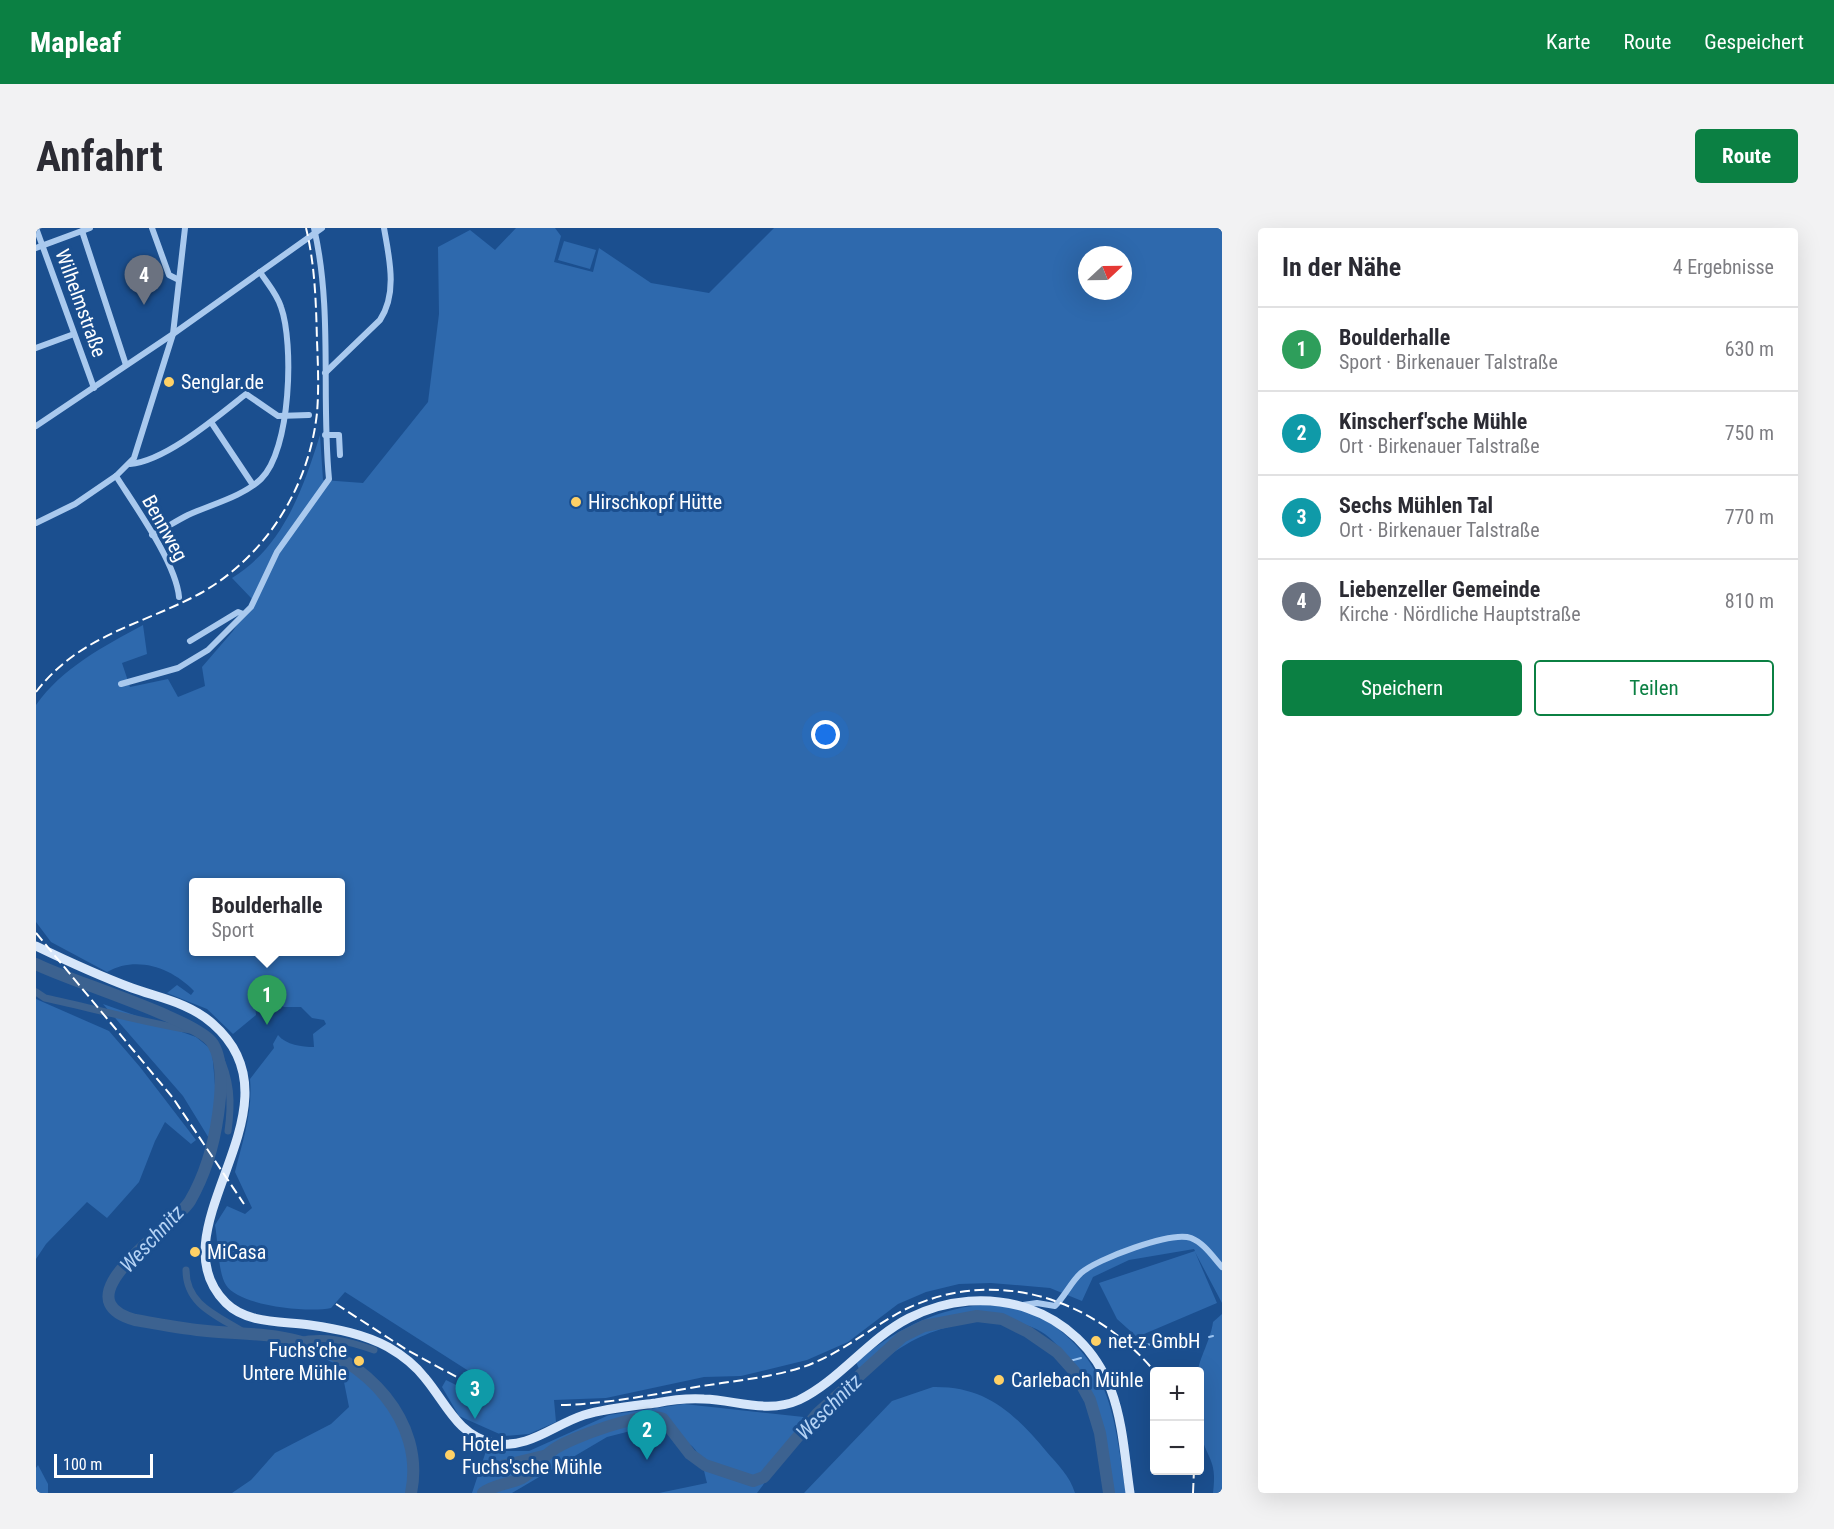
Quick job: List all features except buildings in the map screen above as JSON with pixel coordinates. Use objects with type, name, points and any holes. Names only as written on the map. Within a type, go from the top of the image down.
[{"type":"main road","points":[[36,946],[111,979],[190,1008],[214,1025],[232,1047],[244,1076],[245,1107],[241,1130],[211,1220],[206,1245],[208,1270],[223,1300],[246,1315],[345,1331],[386,1346],[414,1365],[458,1423],[482,1440],[497,1444],[518,1444],[586,1414],[676,1400],[704,1399],[768,1407],[791,1403],[810,1394],[870,1343],[909,1318],[946,1305],[1000,1301],[1023,1305],[1062,1324],[1090,1352],[1111,1390],[1120,1427],[1130,1493]]},
{"type":"street","name":"Wilhelmstraße","points":[[36,228],[39,247],[94,388]]},
{"type":"street","points":[[39,247],[90,228]]},
{"type":"street","points":[[152,228],[169,275],[179,279]]},
{"type":"street","points":[[36,523],[75,504],[130,464],[173,334],[185,228]]},
{"type":"street","points":[[36,426],[173,334],[315,230],[322,228]]},
{"type":"street","points":[[325,373],[380,320],[387,310],[390,264],[384,228]]},
{"type":"street","points":[[121,684],[178,668],[208,650],[251,607],[283,543],[329,479],[325,435],[323,280],[315,230]]},
{"type":"street","points":[[81,231],[126,365]]},
{"type":"street","points":[[152,535],[186,516],[234,496],[253,484],[269,469],[277,453],[286,416],[285,321],[276,296],[260,272]]},
{"type":"street","points":[[36,348],[74,334]]},
{"type":"street","points":[[130,464],[140,463],[182,441],[211,422],[246,394],[278,416],[309,415]]},
{"type":"street","points":[[211,422],[253,484]]},
{"type":"street","points":[[325,435],[339,435],[340,455]]},
{"type":"street","name":"Bennweg","points":[[116,476],[152,535],[171,572],[179,597]]},
{"type":"street","points":[[190,641],[238,612],[243,614]]},
{"type":"street","points":[[1023,1305],[1037,1303],[1055,1306],[1082,1272],[1110,1257],[1172,1238],[1191,1238],[1204,1247],[1222,1267]]},
{"type":"shaded area","points":[[516,228],[555,228],[561,236],[554,262],[593,272],[599,248],[651,283],[709,293],[774,228],[1222,228],[1222,1303],[1195,1252],[1217,1303],[1137,1337],[1117,1319],[1099,1283],[1195,1251],[1194,1249],[1129,1260],[1093,1277],[1082,1301],[1050,1288],[991,1283],[959,1284],[926,1292],[898,1304],[848,1342],[807,1360],[741,1376],[704,1377],[606,1398],[554,1400],[556,1422],[529,1434],[504,1436],[459,1416],[442,1387],[446,1380],[484,1399],[489,1384],[345,1292],[331,1308],[307,1309],[259,1303],[233,1292],[226,1285],[220,1265],[215,1225],[227,1206],[245,1214],[252,1208],[235,1172],[249,1114],[250,1079],[274,1048],[273,1044],[278,1035],[299,1046],[314,1047],[313,1034],[326,1024],[324,1020],[312,1018],[301,1007],[284,1007],[268,997],[255,1004],[256,1015],[233,1034],[207,1009],[167,993],[177,985],[191,995],[194,991],[165,970],[142,964],[118,967],[107,972],[51,942],[36,922],[36,705],[46,692],[71,669],[143,625],[147,654],[122,663],[130,687],[168,679],[178,697],[205,686],[202,667],[233,631],[253,600],[232,578],[250,565],[278,533],[298,496],[320,435],[323,480],[363,483],[428,402],[439,314],[438,247],[470,230],[495,250]]},
{"type":"shaded area","points":[[564,241],[596,250],[590,269],[558,260]]},
{"type":"shaded area","points":[[36,999],[109,1031],[196,1140],[191,1144],[165,1122],[139,1182],[107,1218],[87,1202],[46,1244],[36,1259]]},
{"type":"shaded area","points":[[103,1004],[196,1037],[212,1050],[216,1097],[210,1140],[183,1096]]},
{"type":"shaded area","points":[[982,1305],[1016,1308],[1037,1315],[1062,1332],[1080,1349],[1093,1367],[1110,1405],[1126,1493],[1105,1493],[1100,1437],[1086,1394],[1069,1360],[1053,1341],[1038,1330],[1002,1321],[960,1324],[941,1329],[907,1344],[862,1376],[856,1362],[899,1332],[947,1311]]},
{"type":"shaded area","points":[[1222,1314],[1222,1493],[1213,1493],[1214,1472],[1204,1444],[1204,1367],[1199,1367],[1213,1322]]},
{"type":"shaded area","points":[[299,1345],[335,1349],[360,1364],[392,1399],[408,1431],[412,1458],[413,1493],[232,1493],[251,1480],[275,1453],[331,1424],[349,1407],[341,1367]]},
{"type":"shaded area","points":[[933,1387],[969,1391],[997,1404],[1034,1437],[1070,1481],[1075,1493],[804,1493],[892,1401]]},
{"type":"shaded area","points":[[684,1404],[813,1418],[757,1493],[659,1493],[707,1483],[696,1450],[654,1425],[607,1437],[512,1493],[472,1493],[486,1451],[529,1451],[609,1415]]},
{"type":"shaded area","points":[[38,1465],[48,1484],[48,1493],[36,1493]]},
{"type":"waterway","name":"Weschnitz","points":[[36,964],[184,1024],[203,1034],[213,1044],[219,1060],[221,1088],[218,1115],[214,1137],[200,1181],[190,1201],[180,1213],[127,1262],[114,1280],[108,1296],[114,1310],[135,1320],[171,1326],[287,1338],[323,1349],[346,1362],[385,1396],[400,1418],[409,1441],[413,1466],[411,1493]]},
{"type":"waterway","points":[[36,992],[45,998],[196,1031]]},
{"type":"waterway","points":[[218,1053],[226,1072],[229,1091],[228,1131]]},
{"type":"waterway","points":[[186,1270],[187,1282],[198,1301],[206,1309],[245,1333]]},
{"type":"waterway","name":"Weschnitz","points":[[483,1493],[522,1478],[553,1450],[575,1439],[624,1422],[654,1417],[663,1419],[690,1454],[705,1465],[753,1481],[764,1477],[817,1414],[902,1337],[924,1326],[977,1316],[1002,1319],[1028,1332],[1057,1352],[1074,1371],[1090,1400],[1100,1433],[1109,1493]]},
{"type":"waterway","points":[[1209,1337],[1213,1336]]},
{"type":"waterway","points":[[1145,1345],[1200,1338]]},
{"type":"waterway","points":[[298,1341],[336,1340],[374,1350]]},
{"type":"waterway","points":[[1066,1362],[1081,1358]]},
{"type":"waterway","points":[[479,1469],[550,1452]]},
{"type":"railway","points":[[36,692],[54,672],[92,644],[201,593],[224,578],[264,539],[294,493],[305,467],[317,413],[315,298],[306,228]]},
{"type":"railway","points":[[36,933],[173,1098],[244,1204]]},
{"type":"railway","points":[[561,1405],[628,1399],[790,1371],[817,1362],[906,1309],[940,1296],[974,1290],[1008,1291],[1041,1297],[1073,1308],[1103,1325],[1130,1346],[1150,1367]]},
{"type":"railway","points":[[336,1304],[407,1350],[475,1387]]},
{"type":"railway","points":[[1193,1493],[1194,1475]]},
{"type":"place","name":"Liebenzeller Gemeinde","points":[[144,305]]},
{"type":"place","name":"Senglar.de","points":[[169,382]]},
{"type":"place","name":"Hirschkopf Hütte","points":[[576,502]]},
{"type":"place","name":"Boulderhalle","points":[[267,1025]]},
{"type":"place","name":"MiCasa","points":[[195,1252]]},
{"type":"place","name":"net-z GmbH","points":[[1096,1341]]},
{"type":"place","name":"Fuchs'che Untere Mühle","points":[[359,1361]]},
{"type":"place","name":"Carlebach Mühle","points":[[999,1380]]},
{"type":"place","name":"Sechs Mühlen Tal","points":[[475,1419]]},
{"type":"place","name":"Hotel Fuchs'sche Mühle","points":[[450,1455]]},
{"type":"place","name":"Kinscherf'sche Mühle","points":[[647,1460]]}]
